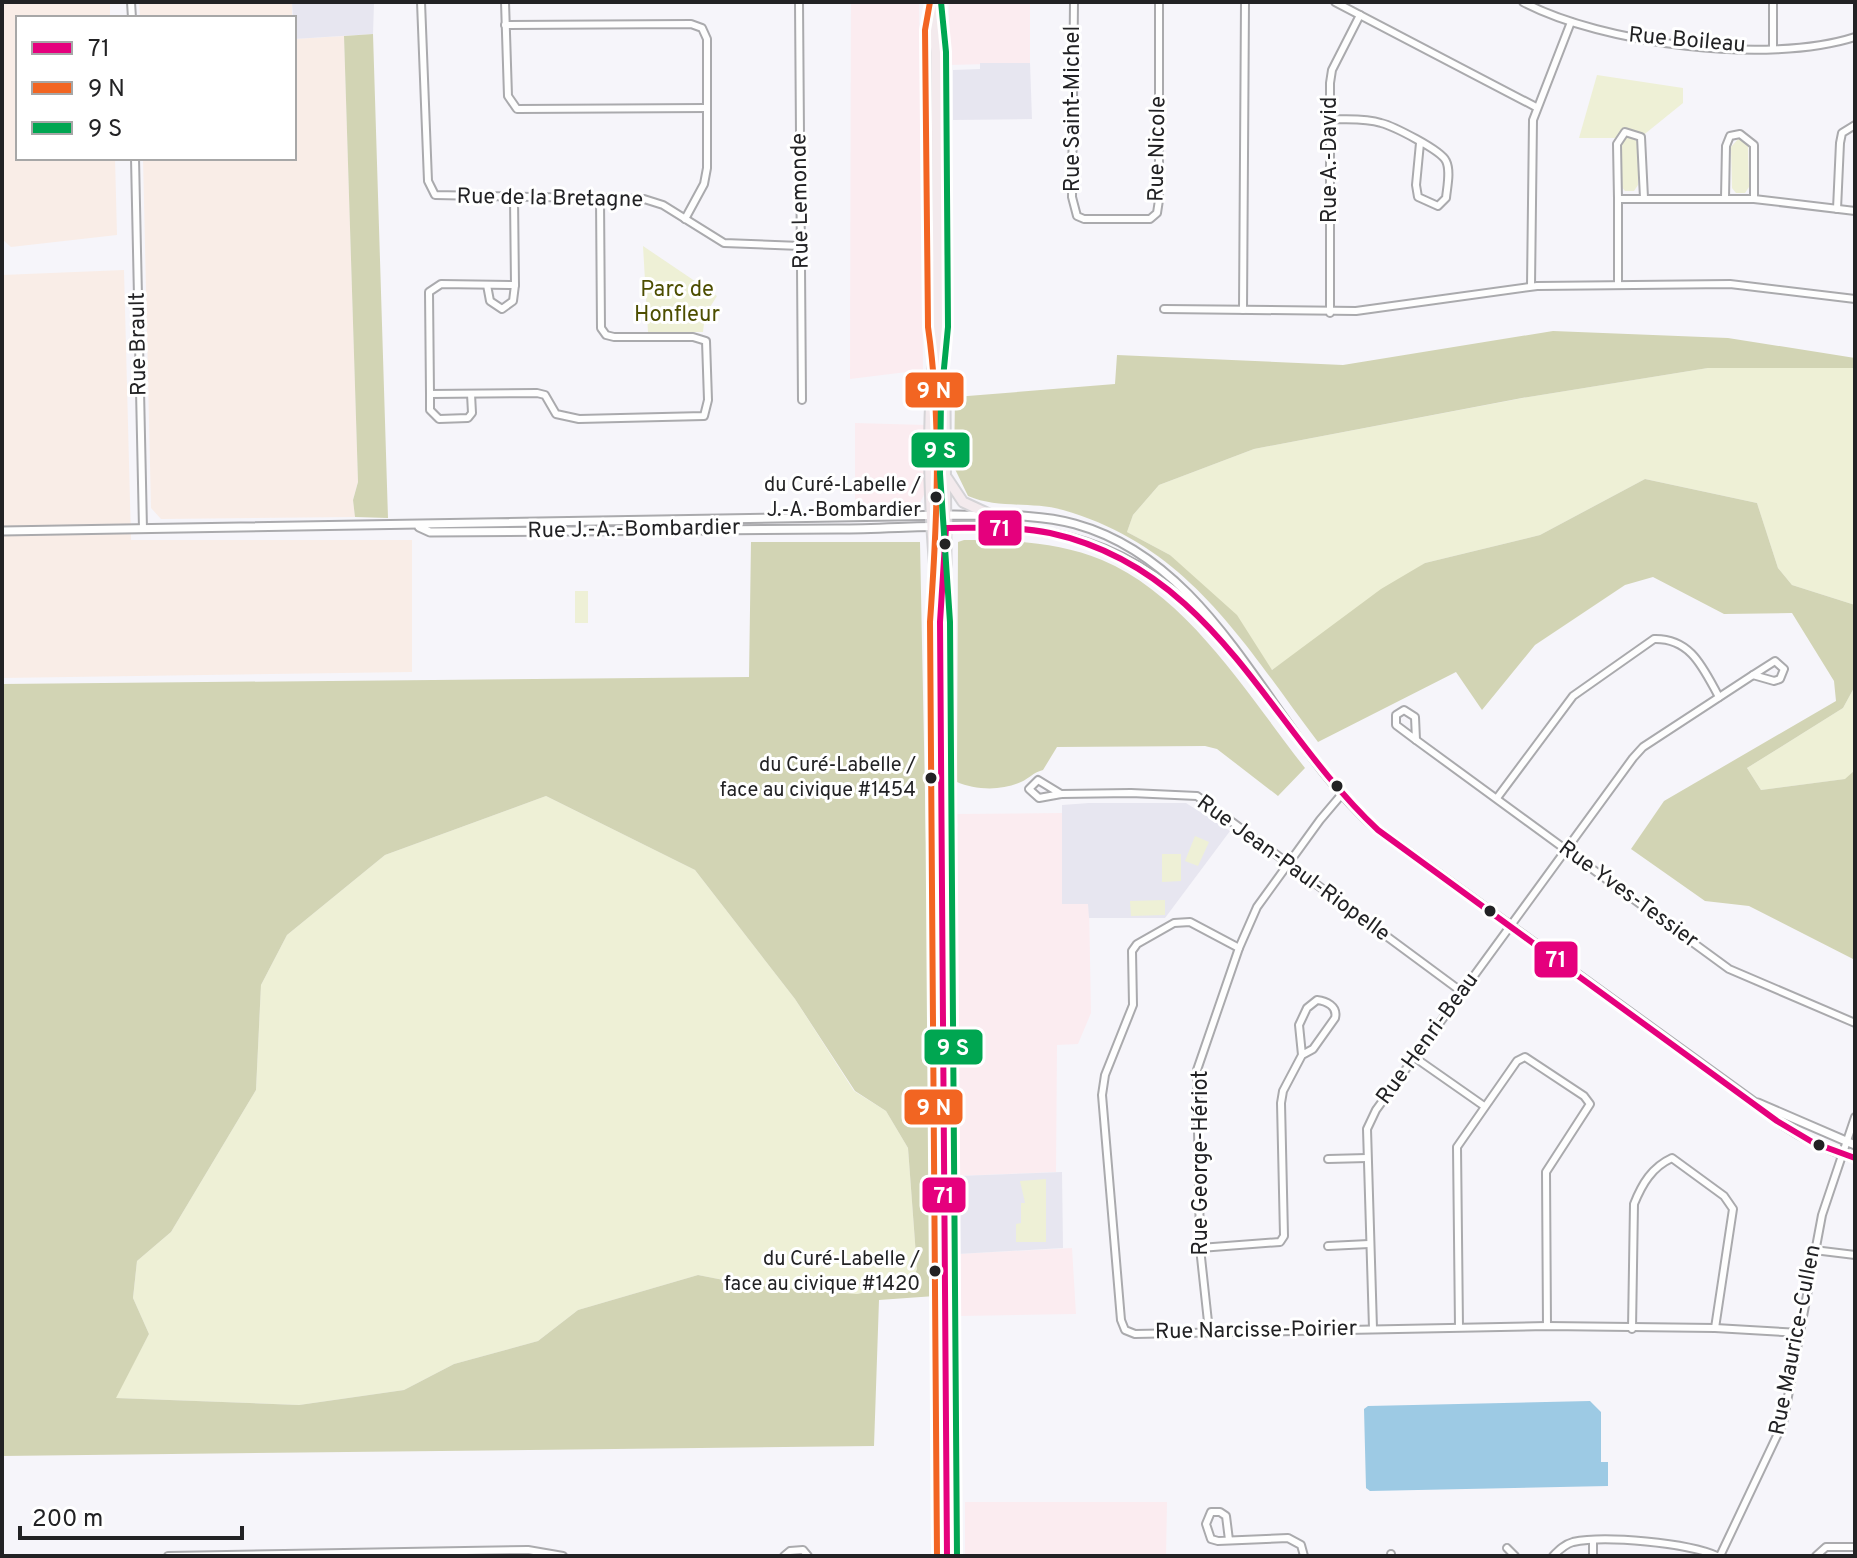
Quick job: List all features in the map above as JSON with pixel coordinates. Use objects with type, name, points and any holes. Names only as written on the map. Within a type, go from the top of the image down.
[{"type":"main road","points":[[931,2],[935,30],[938,327],[944,364],[946,528],[940,622]]},
{"type":"main road","points":[[935,30],[940,2]]},
{"type":"main road","points":[[938,327],[932,364],[933,529],[940,622],[947,1556]]},
{"type":"main road","points":[[945,474],[963,502],[991,515]]},
{"type":"street","name":"Rue de la Bretagne","points":[[421,2],[429,188],[440,197],[649,200],[724,243],[801,246]]},
{"type":"street","points":[[505,2],[508,96],[511,105],[519,110],[707,108]]},
{"type":"street","name":"Rue Lemonde","points":[[799,2],[802,400]]},
{"type":"street","name":"Rue Saint-Michel","points":[[1074,2],[1072,197],[1077,216]]},
{"type":"street","name":"Rue Nicole","points":[[1077,216],[1084,219],[1150,219],[1157,213],[1159,2]]},
{"type":"street","points":[[1243,310],[1245,2]]},
{"type":"street","points":[[1335,2],[1536,107]]},
{"type":"street","name":"Rue Boileau","points":[[1523,2],[1571,22],[1664,43],[1813,47],[1855,37]]},
{"type":"street","points":[[1773,2],[1773,48]]},
{"type":"street","name":"Rue A.-David","points":[[1330,313],[1332,70],[1360,15]]},
{"type":"street","points":[[1531,286],[1532,134],[1536,107],[1571,22]]},
{"type":"street","points":[[505,25],[696,24],[706,37],[706,177],[696,203],[685,219]]},
{"type":"street","points":[[1331,119],[1383,123],[1420,143],[1446,161],[1446,198],[1438,206],[1418,197],[1416,185],[1420,143]]},
{"type":"street","points":[[1837,209],[1842,133],[1855,125]]},
{"type":"street","points":[[1618,285],[1617,144],[1625,132],[1641,137],[1644,198]]},
{"type":"street","points":[[1725,198],[1726,146],[1730,136],[1740,134],[1754,145],[1754,199]]},
{"type":"street","name":"Rue Brault","points":[[135,160],[143,529]]},
{"type":"street","points":[[487,285],[490,301],[502,309],[513,301],[514,198]]},
{"type":"street","points":[[430,394],[537,393],[545,395],[556,414],[563,418],[704,416],[708,409],[706,341],[700,337],[671,334],[614,337],[606,335],[601,328],[600,198]]},
{"type":"street","points":[[1618,199],[1754,199],[1855,211]]},
{"type":"street","points":[[471,394],[472,413],[468,418],[439,419],[430,410],[429,292],[441,284],[515,285]]},
{"type":"street","points":[[1164,309],[1330,313],[1531,286],[1730,284],[1855,299]]},
{"type":"street","name":"Rue J.-A.-Bombardier","points":[[2,531],[419,527],[430,522],[933,515],[1054,520],[1120,542],[1178,581],[1218,632]]},
{"type":"street","name":"Rue J.-A.-Bombardier","points":[[419,527],[430,532],[946,528],[1038,531],[1097,546],[1156,577],[1218,632]]},
{"type":"street","points":[[1218,632],[1342,794],[1378,830],[1754,1102],[1781,1125],[1855,1158]]},
{"type":"street","points":[[1497,798],[1573,696],[1654,639],[1668,638],[1687,648],[1697,657],[1719,697]]},
{"type":"street","points":[[1771,661],[1780,663],[1784,669],[1780,679],[1774,681],[1753,675],[1771,661]]},
{"type":"street","name":"Rue Henri-Beau","points":[[1373,1328],[1367,1129],[1414,1057],[1643,747],[1753,675]]},
{"type":"street","name":"Rue Yves-Tessier","points":[[1416,740],[1415,717],[1411,711],[1401,711],[1395,718],[1396,725],[1416,740],[1497,798],[1729,969],[1855,1023]]},
{"type":"street","name":"Rue Jean-Paul-Riopelle","points":[[1061,794],[1039,780],[1029,789],[1036,798],[1061,794],[1193,795],[1462,992]]},
{"type":"street","name":"Rue George-Hériot","points":[[1209,1331],[1200,1248],[1197,1070],[1239,948],[1257,907],[1287,863],[1342,794]]},
{"type":"street","name":"Rue Narcisse-Poirier","points":[[1239,948],[1190,922],[1174,923],[1137,944],[1132,951],[1133,1005],[1105,1075],[1102,1095],[1121,1320],[1125,1330],[1135,1334],[1547,1326],[1715,1328],[1800,1333]]},
{"type":"street","points":[[1200,1248],[1268,1245],[1280,1242],[1284,1236],[1283,1091],[1302,1055],[1299,1025],[1303,1015],[1311,1002],[1326,1001],[1334,1008],[1335,1018],[1313,1049],[1302,1055]]},
{"type":"street","points":[[1414,1057],[1484,1106]]},
{"type":"street","points":[[1459,1327],[1457,1147],[1517,1061],[1525,1057],[1584,1096],[1590,1104],[1546,1172],[1547,1326]]},
{"type":"street","points":[[1754,1102],[1780,1110],[1855,1145]]},
{"type":"street","name":"Rue Maurice-Cullen","points":[[1719,1556],[1780,1433],[1814,1250],[1841,1154],[1855,1117]]},
{"type":"street","points":[[1328,1159],[1367,1158]]},
{"type":"street","points":[[1632,1329],[1634,1204],[1641,1187],[1659,1164],[1672,1158],[1724,1196],[1733,1209],[1715,1328]]},
{"type":"street","points":[[1328,1246],[1369,1244]]},
{"type":"street","points":[[1814,1250],[1855,1255]]},
{"type":"street","points":[[1229,1540],[1226,1516],[1211,1512],[1206,1521],[1208,1536],[1229,1540],[1291,1538],[1301,1545],[1304,1556]]},
{"type":"street","points":[[1593,1541],[1593,1556]]},
{"type":"street","points":[[1553,1556],[1569,1543],[1593,1541],[1672,1544],[1719,1556]]},
{"type":"street","points":[[1816,1556],[1826,1547],[1855,1547]]},
{"type":"street","points":[[1507,1548],[1515,1556]]},
{"type":"street","points":[[784,1556],[790,1551],[803,1550],[808,1556]]},
{"type":"street","points":[[168,1556],[509,1553],[563,1556]]},
{"type":"shaded area","points":[[2,2],[110,2],[110,16],[16,16],[16,160],[115,160],[117,235],[11,247],[2,239]]},
{"type":"shaded area","points":[[139,2],[292,2],[292,16],[140,16]]},
{"type":"shaded area","points":[[292,2],[374,2],[373,34],[296,39],[296,16],[293,16]]},
{"type":"shaded area","points":[[851,2],[919,2],[923,370],[850,379]]},
{"type":"shaded area","points":[[949,2],[1030,2],[1030,63],[949,65]]},
{"type":"shaded area","points":[[344,36],[358,482],[353,499],[355,517],[161,519],[151,508],[143,160],[296,160],[296,39]]},
{"type":"shaded area","points":[[980,63],[1030,63],[1032,119],[953,120],[953,70],[980,69]]},
{"type":"shaded area","points":[[124,270],[131,540],[412,540],[412,672],[2,678],[2,275]]},
{"type":"shaded area","points":[[855,423],[926,425],[926,491],[917,508],[855,509]]},
{"type":"shaded area","points":[[1186,803],[1230,831],[1165,918],[1089,918],[1088,904],[1062,904],[1062,805]]},
{"type":"shaded area","points":[[1062,813],[1062,903],[1089,904],[1091,1013],[1078,1044],[1057,1045],[1056,1172],[958,1176],[955,833],[958,825],[955,814]]},
{"type":"shaded area","points":[[1062,1172],[1063,1248],[958,1254],[958,1176]]},
{"type":"shaded area","points":[[1072,1248],[1076,1314],[959,1316],[958,1254]]},
{"type":"shaded area","points":[[965,1502],[1167,1502],[1166,1556],[965,1556]]},
{"type":"green space","points":[[373,34],[388,518],[355,517],[353,500],[358,482],[344,36]]},
{"type":"green space","points":[[1597,75],[1683,88],[1683,103],[1641,137],[1635,132],[1618,138],[1579,138]]},
{"type":"green space","points":[[1628,136],[1638,142],[1638,185],[1634,191],[1625,191],[1621,186],[1621,145]]},
{"type":"green space","points":[[1739,138],[1748,144],[1749,187],[1745,193],[1736,193],[1732,188],[1731,147]]},
{"type":"green space","name":"Parc de Honfleur","points":[[643,246],[717,296],[705,315],[703,332],[648,332]]},
{"type":"green space","points":[[1553,331],[1728,338],[1855,358],[1855,368],[1708,368],[1522,398],[1254,449],[1159,485],[1133,515],[1127,532],[1170,555],[1237,615],[1272,670],[1381,589],[1425,563],[1540,535],[1645,479],[1757,503],[1778,568],[1792,585],[1855,605],[1855,686],[1843,708],[1747,768],[1761,790],[1845,779],[1855,770],[1855,960],[1749,906],[1705,901],[1631,849],[1664,801],[1836,701],[1834,681],[1792,613],[1724,614],[1653,577],[1625,585],[1535,645],[1482,710],[1456,672],[1318,742],[1238,635],[1180,573],[1146,548],[1107,526],[1063,510],[991,502],[968,496],[954,467],[955,397],[1115,384],[1117,355],[1343,365]]},
{"type":"green space","points":[[1708,368],[1855,368],[1855,605],[1792,585],[1778,568],[1757,503],[1645,479],[1540,535],[1425,563],[1272,670],[1170,555],[1127,532],[1133,515],[1159,485],[1254,449],[1523,398]]},
{"type":"green space","points":[[751,542],[920,542],[935,1296],[879,1300],[874,1446],[2,1456],[2,684],[749,677]],"holes":[[[546,796],[695,870],[795,999],[855,1091],[886,1111],[908,1148],[917,1269],[911,1282],[857,1294],[749,1285],[698,1275],[578,1310],[538,1341],[454,1364],[404,1390],[299,1405],[116,1398],[149,1334],[133,1298],[137,1261],[171,1232],[256,1090],[261,985],[287,935],[385,855]]]},
{"type":"green space","points":[[958,542],[1016,542],[1068,549],[1102,560],[1134,577],[1191,624],[1240,682],[1305,768],[1278,796],[1217,749],[1205,746],[1057,747],[1043,770],[1014,785],[989,788],[957,782]]},
{"type":"green space","points":[[575,591],[588,591],[588,623],[575,623]]},
{"type":"green space","points":[[1855,686],[1855,770],[1846,779],[1761,790],[1747,768],[1843,708]]},
{"type":"green space","points":[[546,796],[695,870],[795,999],[854,1091],[886,1111],[908,1148],[917,1269],[911,1282],[857,1294],[749,1285],[698,1275],[578,1310],[538,1341],[454,1364],[404,1390],[299,1405],[115,1398],[149,1334],[133,1298],[137,1261],[171,1232],[256,1090],[261,985],[287,935],[385,855]]},
{"type":"green space","points":[[1195,836],[1209,842],[1198,866],[1185,861]]},
{"type":"green space","points":[[1162,854],[1181,854],[1181,881],[1162,882]]},
{"type":"green space","points":[[1165,900],[1165,915],[1131,916],[1130,901]]},
{"type":"green space","points":[[1046,1179],[1046,1242],[1016,1242],[1016,1224],[1021,1223],[1021,1203],[1025,1203],[1020,1181]]},
{"type":"water","points":[[1590,1401],[1601,1412],[1601,1462],[1608,1462],[1608,1486],[1370,1491],[1366,1488],[1364,1409],[1368,1406]]},
{"type":"transit line","points":[[930,2],[925,30],[928,327],[937,437],[930,622],[937,1556]]},
{"type":"transit line","points":[[941,2],[946,52],[948,327],[941,399],[940,474],[950,622],[957,1556]]},
{"type":"transit line","name":"71","points":[[947,1556],[940,622],[946,528],[1011,528],[1050,533],[1107,552],[1155,580],[1197,615],[1234,656],[1339,789],[1378,830],[1777,1121],[1814,1143],[1855,1158]]},
{"type":"place","name":"du Curé-Labelle / J.-A.-Bombardier","points":[[936,497]]},
{"type":"place","name":"du Curé-Labelle / face au civique #1454","points":[[931,778]]},
{"type":"place","name":"du Curé-Labelle / face au civique #1420","points":[[935,1271]]}]
